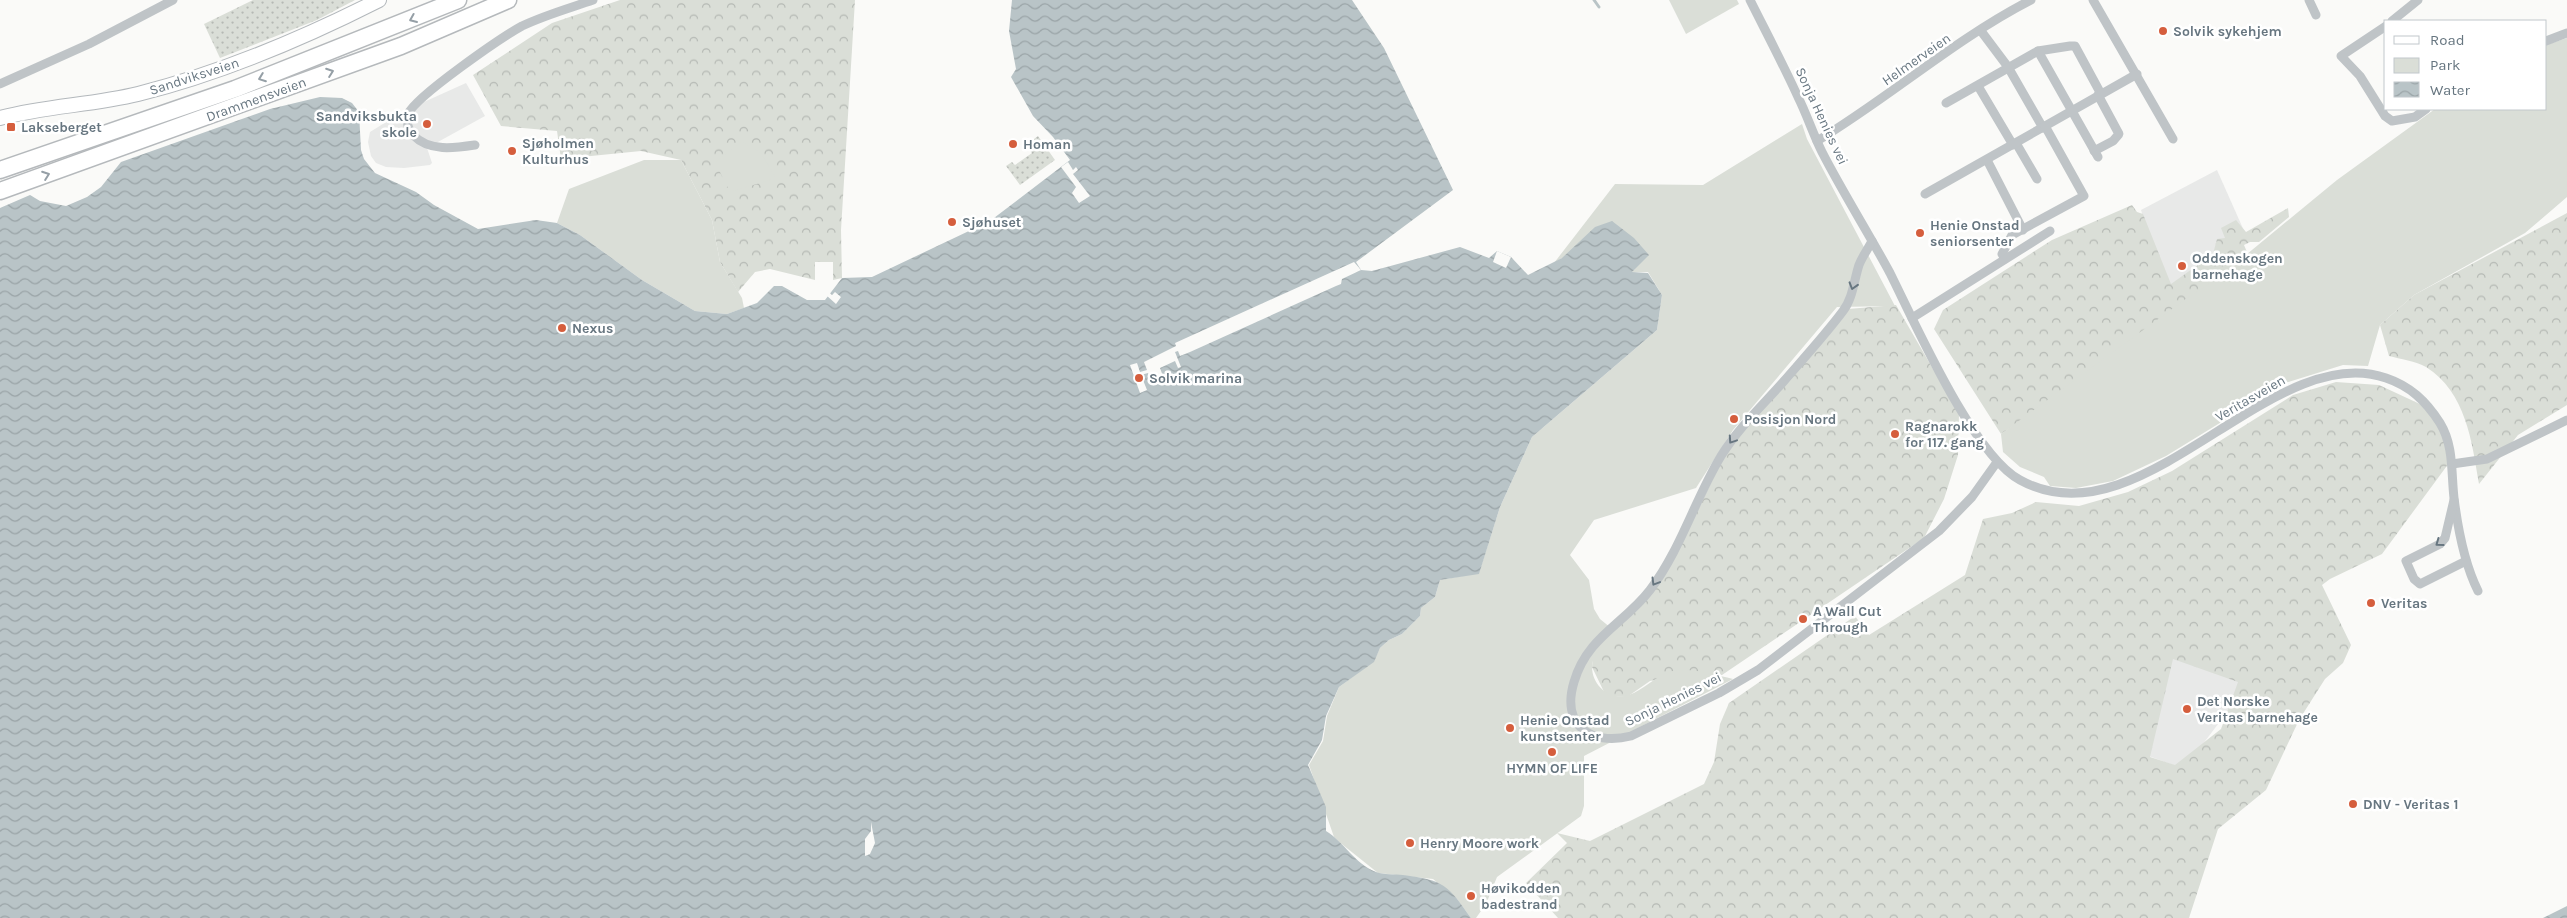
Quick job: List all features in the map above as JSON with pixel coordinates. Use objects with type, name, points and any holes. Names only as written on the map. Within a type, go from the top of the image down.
[{"type":"highway","name":"Drammensveien","points":[[0,170],[235,89],[458,0]]},
{"type":"highway","name":"Drammensveien","points":[[0,191],[401,46],[508,0]]},
{"type":"main road","name":"Sandviksveien","points":[[0,118],[108,101],[174,84],[288,43],[378,0]]},
{"type":"street","points":[[0,84],[90,44],[174,0]]},
{"type":"street","points":[[475,145],[445,148],[430,145],[413,135],[408,126],[408,114],[425,95],[522,26],[593,0]]},
{"type":"street","name":"Sonja Henies vei","points":[[1750,0],[1799,98],[1817,141],[1872,242],[1964,416],[1997,462],[1972,497],[1939,531],[1758,670],[1719,693],[1631,736],[1618,739],[1596,736],[1578,726],[1572,717],[1571,697],[1582,660],[1592,646],[1650,590],[1681,539],[1709,477],[1741,426],[1784,381],[1844,309],[1860,263],[1872,242]]},
{"type":"street","name":"Helmerveien","points":[[1817,141],[1849,122],[1981,31],[2031,0]]},
{"type":"street","points":[[2093,0],[2173,139]]},
{"type":"street","points":[[2309,0],[2316,15]]},
{"type":"street","points":[[2393,20],[2418,0]]},
{"type":"street","points":[[2384,27],[2341,56],[2360,76],[2385,116],[2392,121],[2415,117],[2425,110]]},
{"type":"street","points":[[1981,31],[2008,67],[2084,196],[2008,240],[2002,254],[2005,260]]},
{"type":"street","points":[[2547,41],[2567,33]]},
{"type":"street","points":[[1946,103],[2038,51],[2075,46],[2119,134],[2096,154],[2038,51]]},
{"type":"street","points":[[1926,194],[2137,74]]},
{"type":"street","points":[[1978,86],[2037,179]]},
{"type":"street","points":[[1987,160],[2023,230]]},
{"type":"street","points":[[1912,318],[2050,231]]},
{"type":"street","name":"Veritasveien","points":[[1997,462],[2019,480],[2044,490],[2058,493],[2088,493],[2111,488],[2170,459],[2298,386],[2327,376],[2358,372],[2381,376],[2399,382],[2426,402],[2442,426],[2449,444],[2454,499],[2466,561],[2478,591]]},
{"type":"street","points":[[2452,464],[2487,459],[2567,420]]},
{"type":"street","name":"Veritasveien","points":[[2454,499],[2446,538],[2440,544],[2406,561],[2417,584],[2466,561]]},
{"type":"shaded area","name":"Sandviksbukta skole","points":[[466,83],[485,116],[427,148],[432,163],[430,165],[404,168],[386,167],[376,163],[371,156],[368,142],[370,132],[404,111]]},
{"type":"shaded area","name":"Oddenskogen barnehage","points":[[2217,170],[2245,233],[2168,299],[2141,210]]},
{"type":"shaded area","name":"Det Norske Veritas barnehage","points":[[2233,638],[2243,691],[2184,769],[2146,755],[2162,655]]},
{"type":"green space","points":[[253,0],[355,0],[317,20],[220,58],[204,24]]},
{"type":"green space","points":[[620,0],[855,0],[841,230],[842,278],[833,280],[833,262],[815,262],[815,280],[770,269],[755,272],[738,292],[720,262],[712,220],[681,160],[641,151],[561,159],[557,131],[501,126],[473,75],[552,23]]},
{"type":"green space","points":[[1669,0],[1737,0],[1739,4],[1686,34]]},
{"type":"green space","points":[[2567,38],[2567,197],[2525,233],[2414,295],[2380,325],[2368,366],[2343,365],[2285,383],[2166,456],[2113,481],[2076,488],[2050,486],[2044,477],[2020,467],[2003,452],[2001,434],[2187,298],[2218,278],[2337,180],[2434,110],[2547,110],[2547,45]]},
{"type":"green space","points":[[1802,124],[1807,139],[1895,306],[1837,307],[1733,430],[1696,488],[1594,520],[1570,555],[1589,580],[1594,609],[1600,619],[1617,633],[1602,646],[1594,659],[1593,675],[1602,689],[1616,696],[1630,695],[1662,675],[1679,670],[1697,671],[1733,679],[1584,756],[1584,806],[1581,816],[1497,877],[1486,904],[1476,918],[1471,918],[1457,899],[1433,879],[1378,873],[1334,837],[1309,765],[1323,741],[1327,716],[1339,687],[1373,662],[1380,648],[1389,640],[1402,634],[1420,616],[1421,608],[1435,597],[1440,580],[1479,573],[1500,507],[1532,437],[1657,330],[1662,295],[1648,272],[1632,272],[1642,260],[1562,258],[1554,263],[1615,184],[1703,185]]},
{"type":"green space","points":[[1038,136],[1055,160],[1020,185],[1006,166],[1012,162],[1015,165],[1032,153],[1028,148],[1031,145],[1030,142]]},
{"type":"green space","points":[[742,142],[761,153],[776,178],[730,192],[715,162]]},
{"type":"green space","points":[[644,160],[681,160],[712,220],[720,262],[742,298],[744,308],[727,314],[695,311],[642,280],[580,235],[557,223],[569,189]]},
{"type":"green space","points":[[2132,205],[2137,212],[2143,214],[2171,284],[2213,254],[2217,239],[2225,238],[2221,228],[2236,220],[2246,232],[2288,208],[2289,217],[2259,242],[2250,242],[2244,245],[2247,252],[2238,272],[2199,303],[2001,434],[1934,329],[1943,310],[2052,240]]},
{"type":"green space","points":[[2567,213],[2567,405],[2518,435],[2479,484],[2470,435],[2459,404],[2439,377],[2426,367],[2389,356],[2380,325],[2414,295]]},
{"type":"green space","points":[[1896,305],[1959,414],[1958,455],[1944,499],[1924,538],[1722,675],[1691,673],[1650,681],[1627,697],[1606,696],[1592,667],[1594,649],[1652,592],[1686,535],[1733,437],[1848,309]]},
{"type":"green space","points":[[2336,382],[2379,385],[2422,405],[2444,432],[2449,463],[2382,554],[2330,579],[2322,585],[2351,645],[2343,663],[2325,679],[2299,720],[2266,790],[2218,829],[2189,918],[1558,918],[1526,883],[1567,843],[1557,833],[1590,841],[1704,784],[1714,762],[1720,724],[1729,703],[1855,616],[1869,635],[1965,575],[1983,519],[2012,513],[2036,502],[2079,506],[2128,492],[2172,471],[2293,395]],"holes":[[[2173,659],[2238,682],[2221,729],[2175,765],[2150,757]]]},
{"type":"water","points":[[1012,0],[1352,0],[1384,48],[1453,190],[1356,262],[1361,270],[1372,271],[1460,247],[1489,258],[1497,251],[1511,257],[1528,275],[1562,258],[1595,227],[1612,221],[1634,238],[1649,255],[1632,272],[1648,273],[1662,295],[1657,330],[1532,437],[1500,507],[1479,574],[1440,580],[1435,597],[1421,608],[1420,616],[1402,634],[1389,640],[1380,648],[1374,662],[1339,687],[1326,716],[1322,740],[1308,765],[1326,807],[1326,831],[1368,868],[1376,872],[1428,879],[1444,886],[1471,918],[0,918],[0,208],[30,195],[40,201],[66,206],[87,197],[101,187],[121,162],[270,109],[320,97],[342,98],[352,103],[359,112],[361,150],[364,159],[375,173],[416,192],[434,205],[478,229],[536,220],[557,223],[580,235],[642,280],[695,311],[727,314],[757,303],[774,286],[782,286],[807,300],[825,300],[842,278],[872,277],[990,221],[1070,160],[1053,137],[1033,116],[1011,77],[1016,69],[1009,31]],"holes":[[[871,822],[875,843],[870,854],[865,856],[865,839],[871,831]]]},
{"type":"water","points":[[2567,906],[2567,918],[2543,918]]},
{"type":"pier","points":[[1068,162],[1073,170],[1076,167],[1078,170],[1073,174],[1090,196],[1079,203],[1072,193],[1076,187],[1061,167]]},
{"type":"pier","points":[[1497,251],[1511,257],[1506,268],[1493,262]]},
{"type":"pier","points":[[1354,262],[1361,270],[1342,279],[1341,284],[1190,352],[1180,356],[1178,351],[1175,352],[1181,367],[1178,368],[1175,361],[1160,368],[1164,379],[1152,383],[1148,373],[1141,375],[1147,390],[1140,393],[1130,365],[1137,363],[1140,372],[1147,370],[1144,362],[1176,346],[1175,343]]},
{"type":"pier","points":[[828,291],[832,295],[835,292],[841,297],[836,304],[826,295]]},
{"type":"waterway","points":[[1594,0],[1599,7]]},
{"type":"place","name":"Solvik sykehjem","points":[[2163,31]]},
{"type":"place","name":"Sandviksbukta skole","points":[[427,124]]},
{"type":"place","name":"Lakseberget","points":[[11,127]]},
{"type":"place","name":"Homan","points":[[1013,144]]},
{"type":"place","name":"Sjøholmen Kulturhus","points":[[512,151]]},
{"type":"place","name":"Sjøhuset","points":[[952,222]]},
{"type":"place","name":"Henie Onstad seniorsenter","points":[[1920,233]]},
{"type":"place","name":"Oddenskogen barnehage","points":[[2182,266]]},
{"type":"place","name":"Nexus","points":[[562,328]]},
{"type":"place","name":"Solvik marina","points":[[1139,378]]},
{"type":"place","name":"Posisjon Nord","points":[[1734,419]]},
{"type":"place","name":"Ragnarokk for 117. gang","points":[[1895,434]]},
{"type":"place","name":"Veritas","points":[[2371,603]]},
{"type":"place","name":"A Wall Cut Through","points":[[1803,619]]},
{"type":"place","name":"Det Norske Veritas barnehage","points":[[2187,709]]},
{"type":"place","name":"Henie Onstad kunstsenter","points":[[1510,728]]},
{"type":"place","name":"HYMN OF LIFE","points":[[1552,752]]},
{"type":"place","name":"DNV - Veritas 1","points":[[2353,804]]},
{"type":"place","name":"Henry Moore work","points":[[1410,843]]},
{"type":"place","name":"Høvikodden badestrand","points":[[1471,896]]}]
